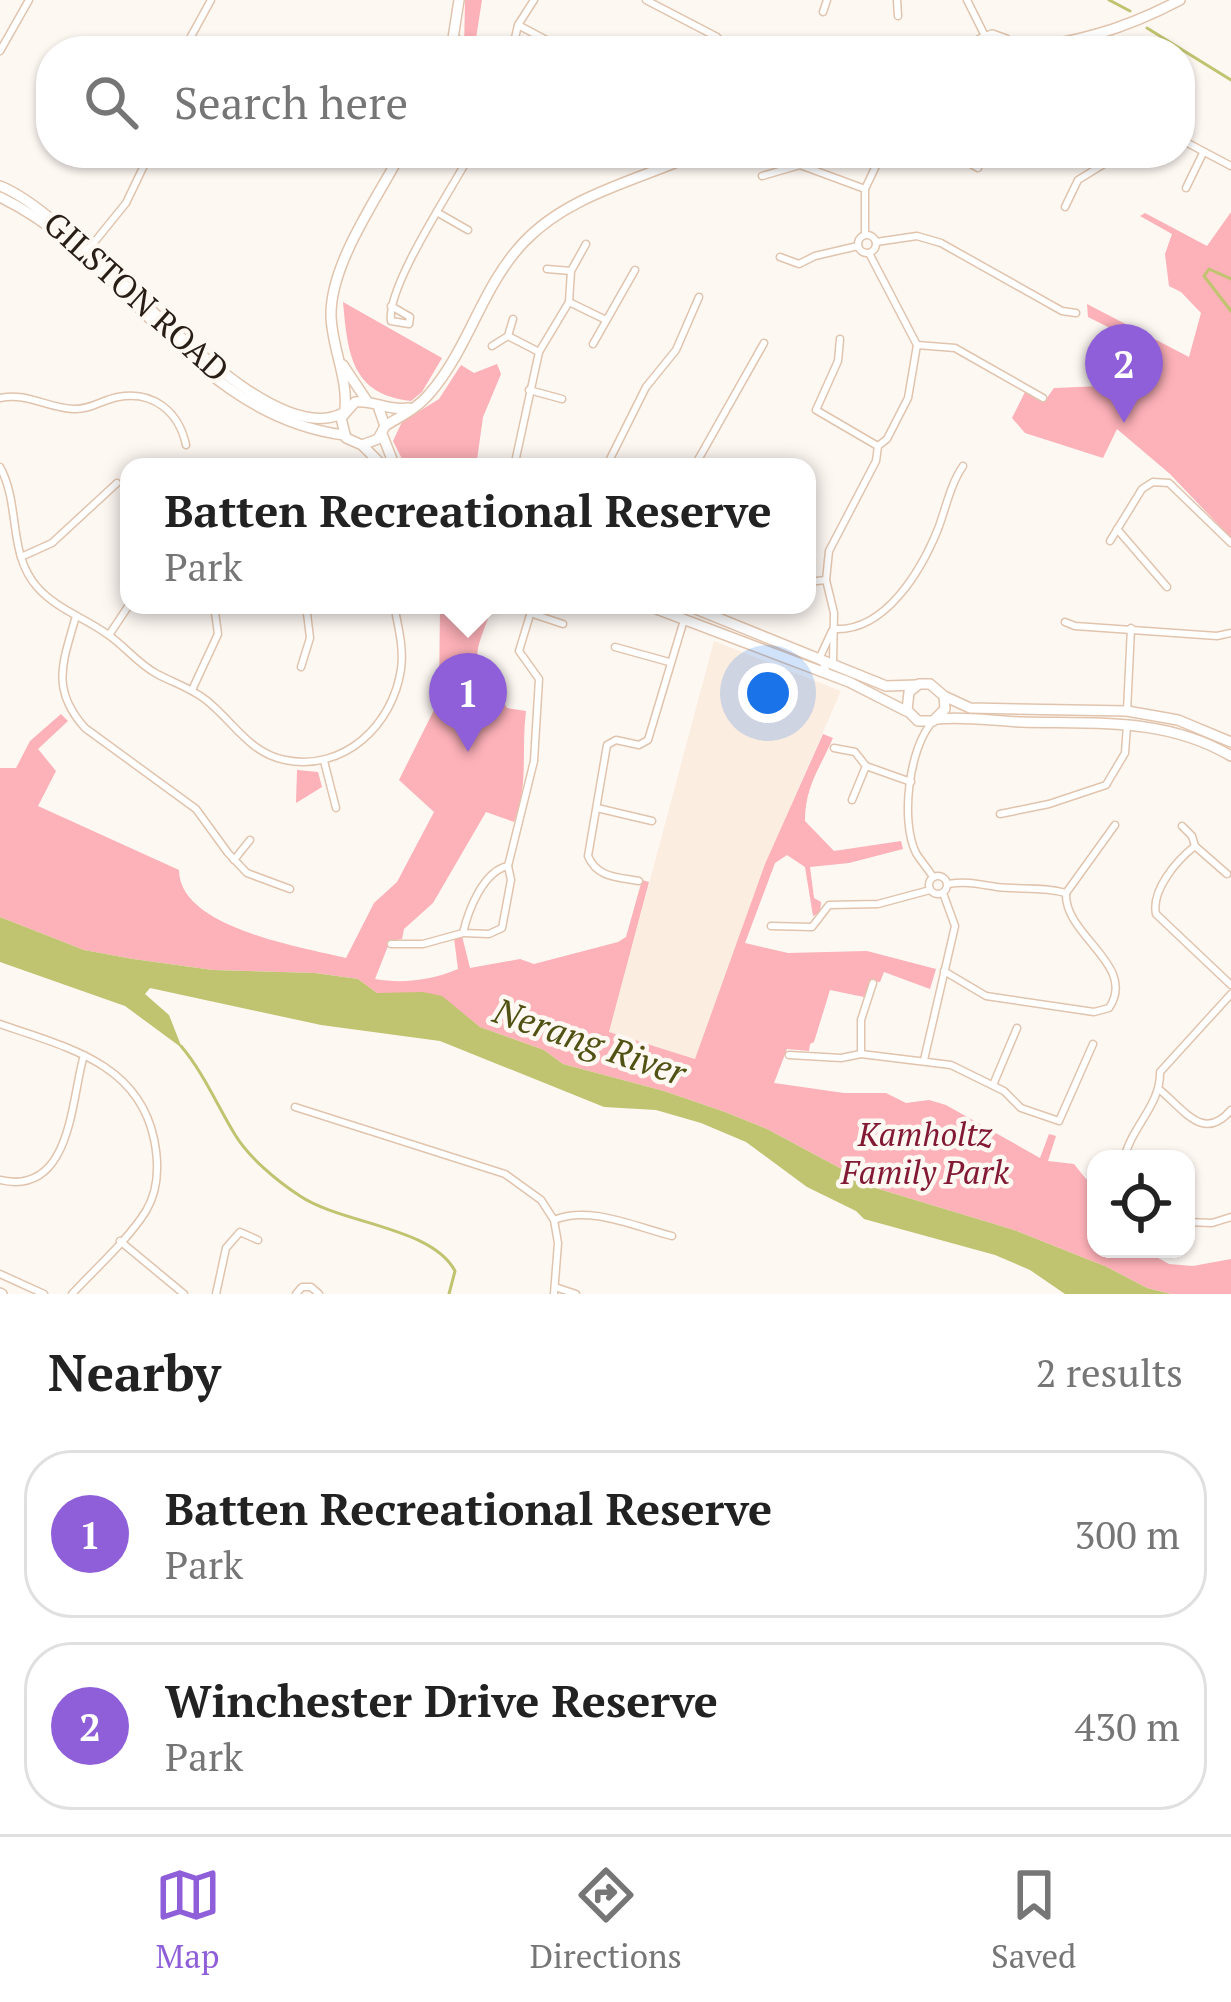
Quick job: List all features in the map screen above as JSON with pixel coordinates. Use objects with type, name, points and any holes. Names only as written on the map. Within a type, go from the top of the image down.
[{"type":"main road","points":[[455,36],[459,0]]},
{"type":"main road","points":[[1091,36],[1180,0]]},
{"type":"main road","points":[[375,458],[344,435],[340,424],[344,411],[331,312],[336,281],[393,168]]},
{"type":"main road","points":[[362,445],[374,442],[440,380],[499,273],[533,232],[572,205],[662,168]]},
{"type":"main road","name":"GILSTON ROAD","points":[[0,186],[30,201],[236,385],[316,419],[344,411]]},
{"type":"main road","name":"GILSTON ROAD","points":[[0,197],[86,252],[220,384],[255,406],[344,435]]},
{"type":"main road","points":[[338,355],[367,401],[379,409],[415,406]]},
{"type":"main road","points":[[344,411],[355,402],[367,401]]},
{"type":"main road","points":[[379,409],[392,458]]},
{"type":"main road","points":[[696,614],[889,699],[912,716],[935,720],[1127,717],[1202,740],[1231,756]]},
{"type":"main road","points":[[698,614],[886,686],[934,685],[944,696],[970,708],[1178,720],[1231,742]]},
{"type":"main road","points":[[912,716],[907,698],[919,684]]},
{"type":"main road","points":[[935,720],[945,709],[944,696]]},
{"type":"street","points":[[0,51],[29,0]]},
{"type":"street","points":[[192,36],[212,0]]},
{"type":"street","points":[[515,36],[534,0]]},
{"type":"street","points":[[646,0],[715,36]]},
{"type":"street","points":[[823,12],[827,0]]},
{"type":"street","points":[[897,0],[898,16]]},
{"type":"street","points":[[967,0],[986,36]]},
{"type":"street","points":[[518,25],[539,36]]},
{"type":"street","points":[[1195,147],[1231,166]]},
{"type":"street","points":[[1186,188],[1204,152]]},
{"type":"street","points":[[86,252],[126,203],[143,168]]},
{"type":"street","points":[[391,307],[395,286],[463,168]]},
{"type":"street","points":[[778,186],[767,175],[790,168]]},
{"type":"street","points":[[808,168],[865,189]]},
{"type":"street","points":[[780,257],[799,264],[858,246],[866,235],[865,189],[875,168]]},
{"type":"street","points":[[1065,207],[1078,180],[1098,168]]},
{"type":"street","points":[[439,214],[468,230]]},
{"type":"street","points":[[866,235],[876,242],[917,236],[941,243],[1061,311],[1076,313]]},
{"type":"street","points":[[868,253],[876,242]]},
{"type":"street","points":[[516,458],[538,352],[568,302],[571,272],[586,244]]},
{"type":"street","points":[[833,663],[832,592],[826,580],[830,547],[876,461],[878,446],[887,439],[908,398],[917,345],[868,253],[858,246]]},
{"type":"street","points":[[547,268],[571,272]]},
{"type":"street","points":[[593,344],[635,270]]},
{"type":"street","points":[[610,458],[646,387],[676,350],[699,297]]},
{"type":"street","points":[[568,302],[606,320]]},
{"type":"street","points":[[492,346],[508,337],[513,320]]},
{"type":"street","points":[[508,337],[538,352]]},
{"type":"street","points":[[840,339],[838,361],[816,410],[878,446]]},
{"type":"street","points":[[699,458],[764,343]]},
{"type":"street","points":[[917,345],[955,348],[1042,398]]},
{"type":"street","points":[[529,390],[562,399]]},
{"type":"street","points":[[0,398],[24,396],[68,409],[139,396],[167,409],[182,427],[186,445]]},
{"type":"street","points":[[834,628],[866,624],[904,587],[930,545],[963,466]]},
{"type":"street","points":[[0,467],[20,557],[38,588],[156,673],[192,690],[259,750],[282,760],[324,761],[366,738],[393,697],[403,653],[396,614]]},
{"type":"street","points":[[1110,541],[1142,489],[1153,482],[1169,483],[1231,543]]},
{"type":"street","points":[[20,557],[52,543],[117,483]]},
{"type":"street","points":[[1117,530],[1167,587]]},
{"type":"street","points":[[816,581],[826,580]]},
{"type":"street","points":[[109,635],[123,614]]},
{"type":"street","points":[[192,690],[218,634],[215,614]]},
{"type":"street","points":[[301,667],[310,638],[307,614]]},
{"type":"street","points":[[391,944],[423,944],[463,933],[489,934],[506,922],[508,866],[534,761],[539,680],[519,651],[530,614]]},
{"type":"street","points":[[541,614],[563,625]]},
{"type":"street","points":[[639,880],[593,868],[588,856],[596,808],[607,746],[616,740],[639,745],[648,740],[686,614]]},
{"type":"street","points":[[76,615],[62,667],[67,706],[85,728],[196,809],[247,873],[290,889]]},
{"type":"street","points":[[1065,622],[1231,634]]},
{"type":"street","points":[[828,674],[820,657],[834,628]]},
{"type":"street","points":[[1000,814],[1106,785],[1125,753],[1131,628]]},
{"type":"street","points":[[615,647],[670,662]]},
{"type":"street","points":[[912,716],[920,735]]},
{"type":"street","points":[[930,890],[933,877],[915,850],[910,832],[910,782],[920,735],[935,720]]},
{"type":"street","points":[[834,748],[855,752],[866,766],[910,782]]},
{"type":"street","points":[[324,761],[336,808]]},
{"type":"street","points":[[852,800],[866,766]]},
{"type":"street","points":[[596,808],[652,821]]},
{"type":"street","points":[[944,970],[986,996],[1103,1012],[1115,999],[1114,971],[1072,922],[1065,906],[1066,892],[1114,825]]},
{"type":"street","points":[[1182,826],[1195,847],[1227,874]]},
{"type":"street","points":[[234,860],[250,840]]},
{"type":"street","points":[[1195,847],[1159,890],[1156,914],[1231,985]]},
{"type":"street","points":[[463,933],[491,874],[508,866]]},
{"type":"street","points":[[933,877],[943,877],[948,884]]},
{"type":"street","points":[[948,884],[974,880],[1066,892]]},
{"type":"street","points":[[924,1060],[955,926],[944,893],[948,884]]},
{"type":"street","points":[[771,926],[812,927],[829,905],[878,904],[930,890],[944,893]]},
{"type":"street","points":[[407,931],[408,944]]},
{"type":"street","points":[[861,1054],[860,1020],[873,983]]},
{"type":"street","points":[[1126,1150],[1160,1090],[1160,1072],[1231,994]]},
{"type":"street","points":[[0,1024],[84,1055],[118,1074],[136,1092],[150,1122],[157,1183],[146,1210],[72,1294]]},
{"type":"street","points":[[993,1086],[1016,1028]]},
{"type":"street","points":[[789,1055],[841,1058],[861,1054],[951,1065],[993,1086],[1021,1108],[1059,1121],[1093,1044]]},
{"type":"street","points":[[0,1180],[31,1180],[54,1160],[66,1141],[84,1055]]},
{"type":"street","points":[[1160,1090],[1211,1126],[1231,1110]]},
{"type":"street","points":[[295,1107],[505,1174],[542,1200],[554,1220],[558,1243],[554,1291],[576,1294]]},
{"type":"street","points":[[554,1220],[569,1214],[589,1215],[672,1236]]},
{"type":"street","points":[[1195,1222],[1231,1216]]},
{"type":"street","points":[[233,1222],[240,1232],[258,1240]]},
{"type":"street","points":[[216,1294],[226,1248],[240,1232]]},
{"type":"street","points":[[120,1241],[181,1293]]},
{"type":"street","points":[[0,1274],[44,1294]]},
{"type":"street","points":[[296,1294],[302,1287],[320,1294]]},
{"type":"shaded area","points":[[714,641],[841,691],[765,864],[696,1059],[609,1033]]},
{"type":"shaded area","points":[[0,917],[84,950],[133,959],[213,970],[315,973],[358,979],[377,993],[442,996],[480,1027],[544,1050],[563,1064],[725,1112],[879,1189],[1014,1230],[1171,1294],[1065,1294],[1030,1270],[995,1255],[864,1219],[807,1187],[746,1142],[701,1123],[656,1110],[604,1107],[440,1041],[321,1025],[150,988],[145,994],[169,1015],[182,1048],[125,1006],[0,962]]},
{"type":"green space","points":[[465,0],[482,0],[476,36],[464,36]]},
{"type":"green space","points":[[1231,212],[1231,538],[1170,474],[1117,429],[1103,458],[1025,433],[1012,418],[1025,392],[1044,402],[1054,388],[1102,386],[1117,372],[1126,356],[1109,346],[1116,331],[1088,317],[1087,304],[1189,357],[1201,313],[1169,286],[1165,254],[1172,234],[1140,216],[1145,213],[1207,246]]},
{"type":"green space","points":[[343,302],[442,358],[422,392],[411,401],[391,397],[364,380],[351,354]]},
{"type":"green space","points":[[497,364],[501,374],[483,417],[477,458],[402,458],[393,441],[402,422],[439,399],[461,365],[474,373]]},
{"type":"green space","name":"Kamholtz Family Park","points":[[440,614],[490,614],[478,659],[507,708],[526,711],[522,795],[514,822],[486,812],[433,903],[404,929],[402,939],[390,941],[375,979],[418,980],[458,969],[454,938],[462,936],[470,968],[520,959],[534,964],[618,942],[626,937],[642,880],[649,882],[609,1032],[695,1059],[765,864],[823,734],[833,738],[810,787],[805,821],[834,851],[901,841],[903,849],[810,867],[814,898],[821,902],[820,913],[813,916],[805,867],[787,855],[775,863],[745,943],[788,953],[867,951],[936,969],[930,989],[884,972],[880,982],[870,981],[864,997],[830,990],[809,1051],[787,1049],[774,1083],[844,1093],[886,1093],[906,1103],[929,1100],[1040,1158],[1049,1134],[1056,1136],[1048,1161],[1074,1164],[1087,1179],[1087,1258],[1158,1258],[1193,1266],[1231,1259],[1231,1294],[1171,1294],[1147,1288],[1014,1230],[879,1189],[725,1112],[563,1064],[544,1050],[480,1027],[441,996],[377,993],[358,979],[315,973],[213,970],[133,959],[84,950],[0,917],[0,768],[16,768],[30,741],[61,714],[68,721],[38,749],[56,771],[38,806],[179,870],[184,890],[220,920],[274,941],[346,958],[374,903],[397,882],[434,812],[399,780],[439,700]]},
{"type":"green space","points":[[297,770],[318,772],[322,787],[296,803]]},
{"type":"waterway","points":[[1109,0],[1130,11]]},
{"type":"waterway","points":[[1147,28],[1160,36]]},
{"type":"waterway","points":[[1195,58],[1231,80]]},
{"type":"waterway","points":[[1231,279],[1209,269],[1204,276],[1231,311]]},
{"type":"waterway","points":[[181,1046],[240,1142],[264,1168],[318,1205],[427,1245],[455,1271],[449,1294]]},
{"type":"place","name":"Winchester Drive Reserve","points":[[1124,423]]},
{"type":"place","name":"Batten Recreational Reserve","points":[[468,752]]},
{"type":"water label","name":"Nerang River","points":[[590,1041]]}]
